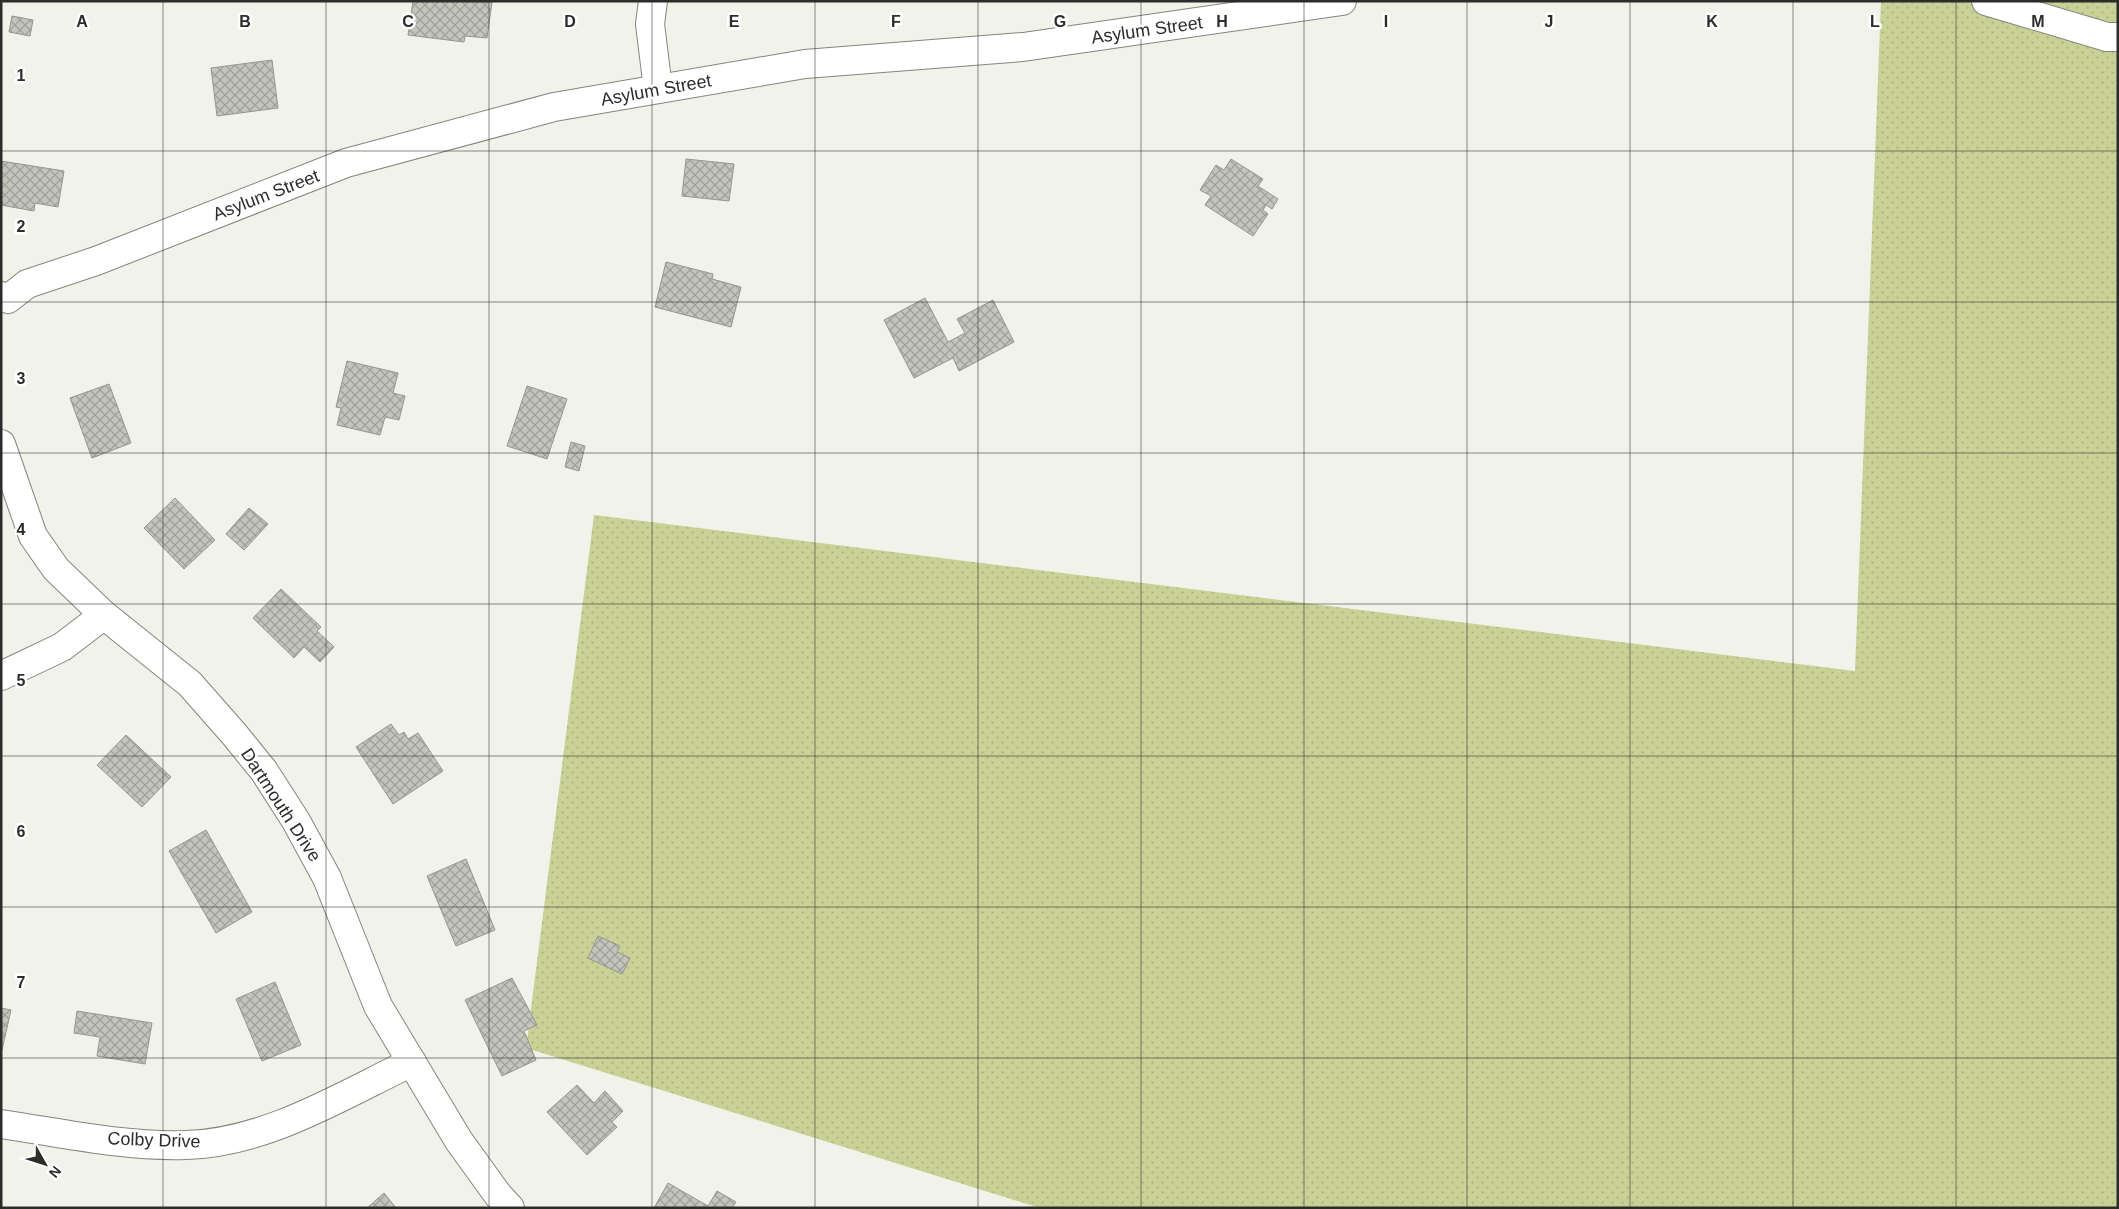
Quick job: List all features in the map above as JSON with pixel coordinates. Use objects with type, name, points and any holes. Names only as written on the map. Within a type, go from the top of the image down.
[{"type":"street","points":[[653,1],[650,24],[658,90]]},
{"type":"street","name":"Asylum Street","points":[[3,303],[27,284],[96,261],[346,163],[554,107],[806,64],[1023,47],[1342,1]]},
{"type":"street","points":[[1986,1],[2107,37],[2118,38]]},
{"type":"street","name":"Dartmouth Drive","points":[[1,444],[33,536],[56,568],[104,614],[190,684],[264,771],[296,821],[327,878],[378,1006],[459,1142],[498,1195],[510,1208]]},
{"type":"street","points":[[1,676],[62,647],[104,614]]},
{"type":"street","name":"Colby Drive","points":[[1,1124],[125,1142],[186,1145],[231,1139],[268,1128],[306,1113],[412,1062]]},
{"type":"green space","points":[[1881,1],[2118,1],[2118,1208],[1040,1208],[526,1048],[594,515],[1855,671]]},
{"type":"building","points":[[413,1],[492,2],[487,38],[465,36],[464,42],[408,35]]},
{"type":"building","points":[[12,16],[33,20],[30,36],[9,32]]},
{"type":"building","points":[[272,60],[278,108],[217,116],[211,68]]},
{"type":"building","points":[[686,159],[734,164],[729,201],[682,196]]},
{"type":"building","points":[[1231,159],[1263,179],[1258,186],[1278,199],[1272,209],[1266,205],[1263,210],[1268,214],[1253,236],[1205,205],[1211,196],[1200,190],[1216,165],[1224,170]]},
{"type":"building","points":[[1,161],[64,171],[58,207],[35,203],[34,211],[1,205]]},
{"type":"building","points":[[666,262],[713,274],[712,279],[741,287],[731,327],[655,307]]},
{"type":"building","points":[[925,298],[948,342],[965,333],[957,319],[993,300],[1014,342],[959,371],[953,358],[914,378],[884,320]]},
{"type":"building","points":[[347,361],[398,373],[393,393],[405,396],[399,420],[385,417],[380,435],[337,425],[341,408],[336,407]]},
{"type":"building","points":[[109,384],[131,443],[92,458],[70,398]]},
{"type":"building","points":[[527,386],[567,399],[547,459],[507,446]]},
{"type":"building","points":[[571,442],[585,446],[579,471],[565,467]]},
{"type":"building","points":[[175,498],[215,540],[184,569],[144,528]]},
{"type":"building","points":[[249,508],[268,524],[244,550],[226,534]]},
{"type":"building","points":[[281,589],[321,627],[317,631],[334,647],[320,662],[304,647],[294,658],[253,618]]},
{"type":"building","points":[[391,724],[399,735],[404,732],[408,739],[418,733],[443,771],[393,804],[356,747]]},
{"type":"building","points":[[126,735],[171,777],[142,807],[97,765]]},
{"type":"building","points":[[206,830],[252,912],[216,933],[169,851]]},
{"type":"building","points":[[466,859],[495,930],[456,946],[427,876]]},
{"type":"building","points":[[598,936],[620,946],[617,952],[630,958],[622,974],[588,958]]},
{"type":"building","points":[[512,978],[537,1025],[524,1031],[536,1060],[502,1076],[465,1000]]},
{"type":"building","points":[[275,982],[301,1045],[262,1061],[236,999]]},
{"type":"building","points":[[1,1008],[11,1010],[2,1050],[1,1050]]},
{"type":"building","points":[[77,1011],[152,1023],[145,1064],[97,1056],[100,1037],[74,1033]]},
{"type":"building","points":[[577,1085],[594,1103],[605,1091],[623,1111],[612,1122],[617,1127],[587,1155],[547,1112]]},
{"type":"building","points":[[668,1183],[708,1206],[717,1191],[736,1202],[732,1208],[654,1208]]},
{"type":"building","points":[[384,1193],[396,1208],[367,1208]]}]
